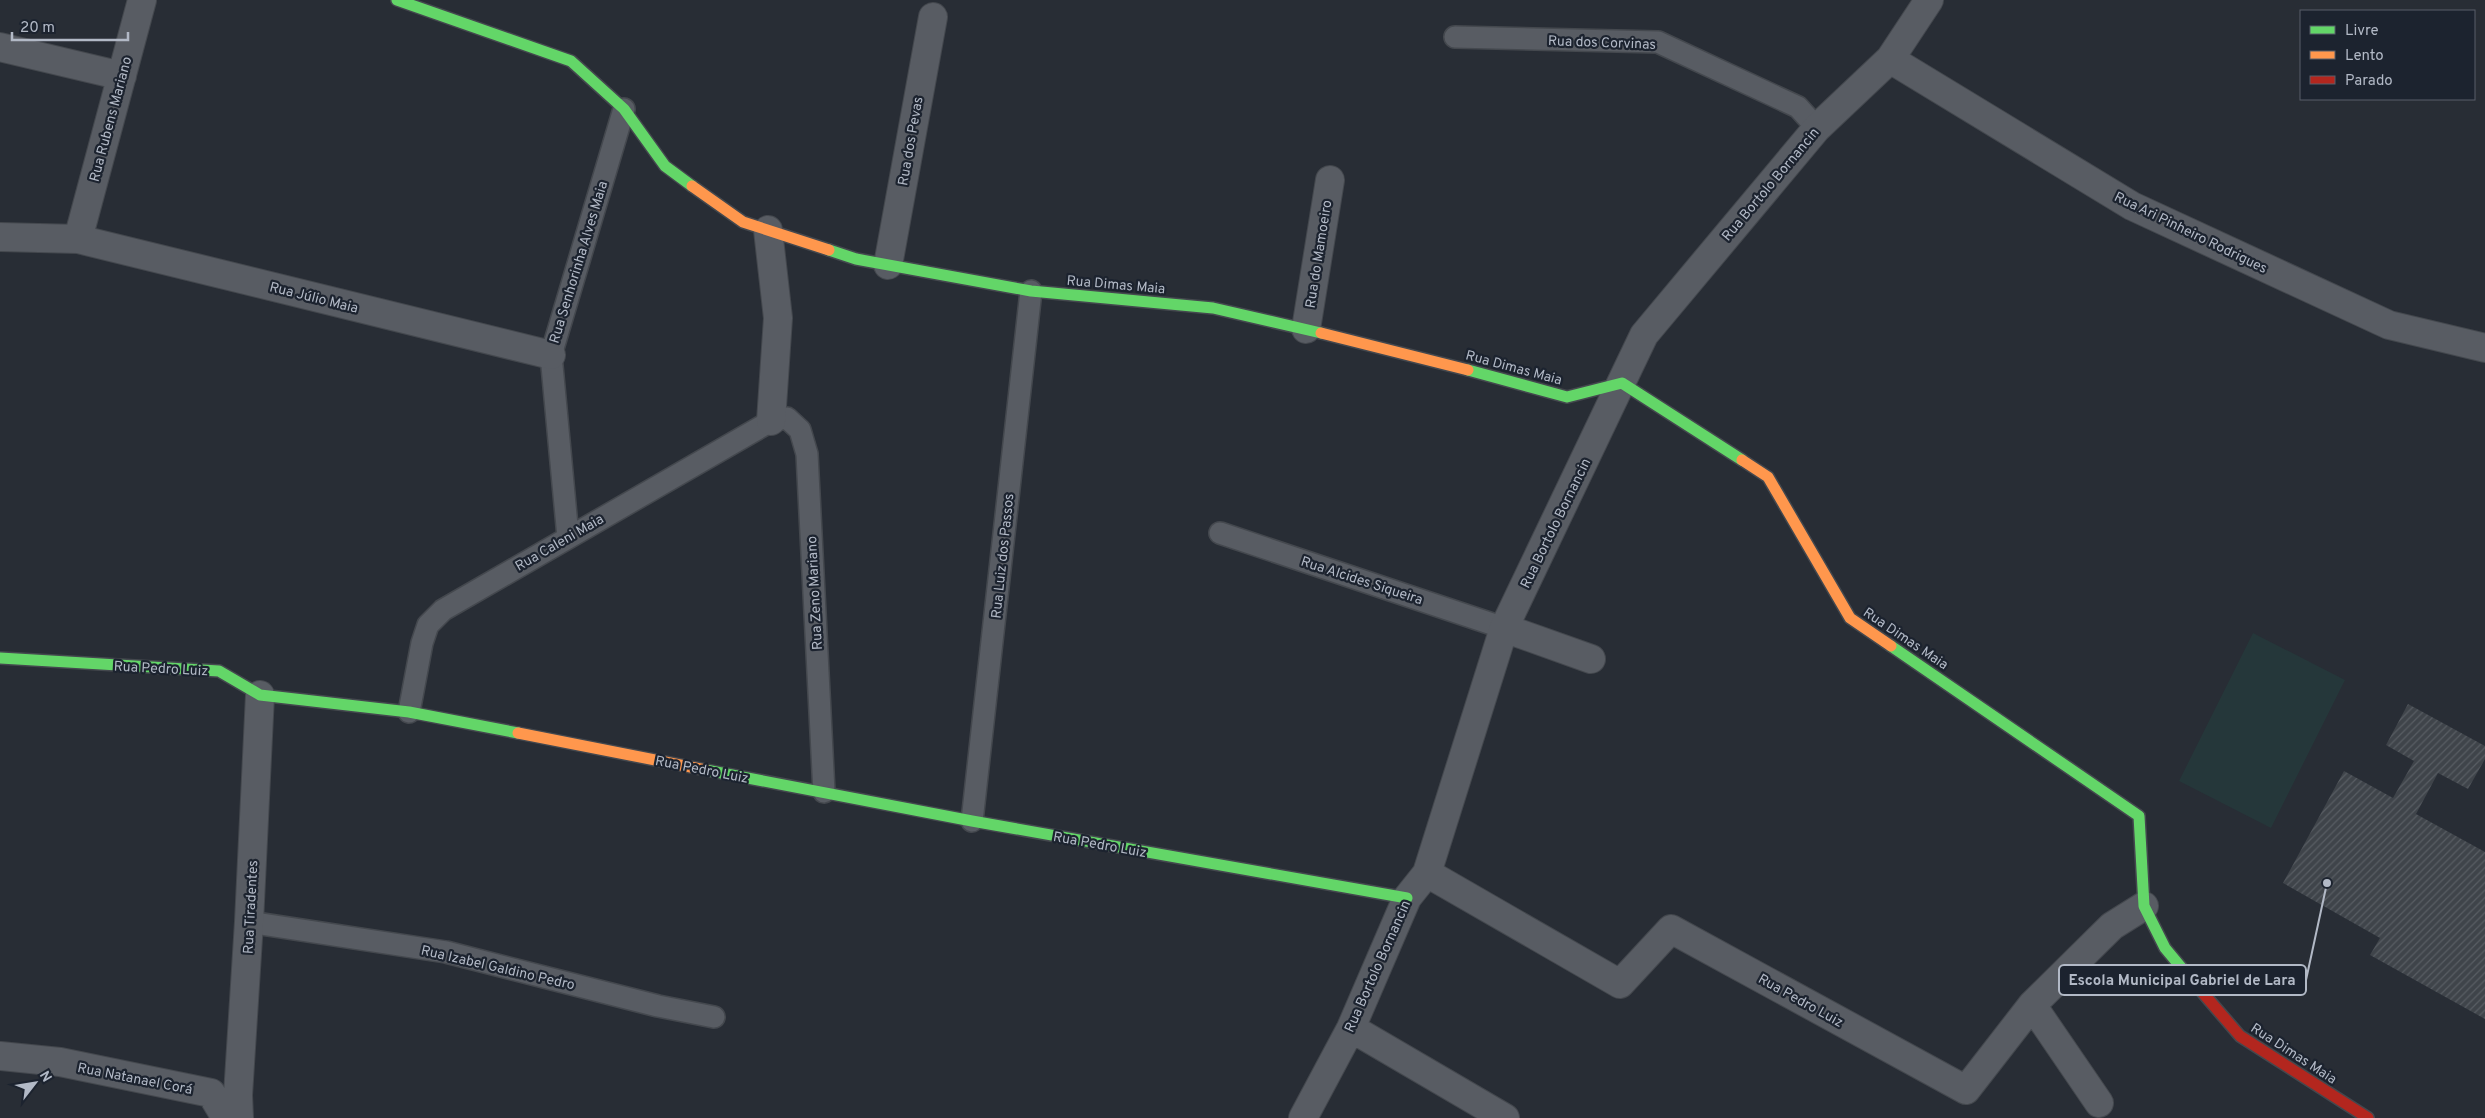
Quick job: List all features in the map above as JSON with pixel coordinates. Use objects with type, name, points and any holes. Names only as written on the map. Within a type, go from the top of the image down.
[{"type":"street","name":"Rua Rubens Mariano","points":[[78,239],[142,0]]},
{"type":"street","name":"Rua Dimas Maia","points":[[397,0],[571,61],[624,109],[665,166],[743,222],[856,259],[1031,291],[1213,308],[1386,348],[1566,397],[1622,383],[1768,476],[1850,618],[2140,816],[2144,906],[2165,948],[2240,1036],[2368,1118]]},
{"type":"street","name":"Rua Bortolo Bornancin","points":[[1303,1118],[1351,1028],[1406,898],[1427,873],[1504,628],[1644,335],[1817,128],[1890,59],[1929,0]]},
{"type":"street","name":"Rua dos Pevas","points":[[888,265],[933,17]]},
{"type":"street","points":[[0,47],[122,76]]},
{"type":"street","name":"Rua Ari Pinheiro Rodrigues","points":[[1890,59],[2132,206],[2389,326],[2485,348]]},
{"type":"street","name":"Rua do Mamoeiro","points":[[1306,329],[1330,180]]},
{"type":"street","points":[[768,230],[778,318],[771,421]]},
{"type":"street","name":"Rua Júlio Maia","points":[[0,237],[78,239],[550,356]]},
{"type":"street","points":[[1504,628],[1591,659]]},
{"type":"street","name":"Rua Pedro Luiz","points":[[0,658],[23,661],[219,670],[260,695],[410,712],[972,821],[1406,898]]},
{"type":"street","name":"Rua Tiradentes","points":[[239,1118],[238,1095],[260,695]]},
{"type":"street","name":"Rua Pedro Luiz","points":[[1427,873],[1620,984],[1671,929],[1966,1090],[2032,1004],[2112,926],[2144,906]]},
{"type":"street","points":[[2032,1004],[2099,1103]]},
{"type":"street","points":[[1351,1028],[1505,1118]]},
{"type":"street","name":"Rua Natanael Corá","points":[[0,1056],[60,1062],[211,1093],[226,1118]]},
{"type":"lane","name":"Rua dos Corvinas","points":[[1455,37],[1658,42],[1798,107],[1817,128]]},
{"type":"lane","name":"Rua Senhorinha Alves Maia","points":[[568,536],[550,356],[624,109]]},
{"type":"lane","name":"Rua Luiz dos Passos","points":[[972,821],[1031,291]]},
{"type":"lane","name":"Rua Zeno Mariano","points":[[771,421],[777,418],[787,418],[797,425],[803,437],[807,454],[824,792]]},
{"type":"lane","name":"Rua Caleni Maia","points":[[410,712],[422,643],[428,625],[443,610],[568,536],[771,421]]},
{"type":"lane","name":"Rua Alcides Siqueira","points":[[1220,533],[1504,628]]},
{"type":"lane","name":"Rua Izabel Galdino Pedro","points":[[249,922],[446,952],[658,1006],[714,1017]]},
{"type":"shaded area","points":[[2253,633],[2345,680],[2271,828],[2179,781]]},
{"type":"building","points":[[2408,704],[2485,746],[2485,759],[2468,789],[2438,773],[2416,814],[2485,852],[2485,1019],[2370,955],[2380,938],[2283,883],[2344,771],[2393,798],[2414,761],[2386,745]]},
{"type":"traffic: fast","points":[[397,0],[571,61],[624,109],[665,166],[692,186]]},
{"type":"traffic: fast","points":[[829,250],[856,259],[1031,291],[1213,308],[1321,333]]},
{"type":"traffic: fast","points":[[1468,370],[1567,397],[1622,383],[1742,460]]},
{"type":"traffic: fast","points":[[1891,646],[2139,816],[2144,906],[2165,948],[2190,978]]},
{"type":"traffic: fast","points":[[0,658],[219,671],[260,695],[409,712],[518,733]]},
{"type":"traffic: fast","points":[[706,770],[972,821],[1407,898]]},
{"type":"traffic: slow","points":[[692,186],[743,222],[829,250]]},
{"type":"traffic: slow","points":[[1321,333],[1468,370]]},
{"type":"traffic: slow","points":[[1742,460],[1768,477],[1850,618],[1891,646]]},
{"type":"traffic: slow","points":[[518,733],[706,770]]},
{"type":"traffic: jam","points":[[2190,978],[2240,1036],[2368,1118]]},
{"type":"place","name":"Escola Municipal Gabriel de Lara","points":[[2327,883]]}]
